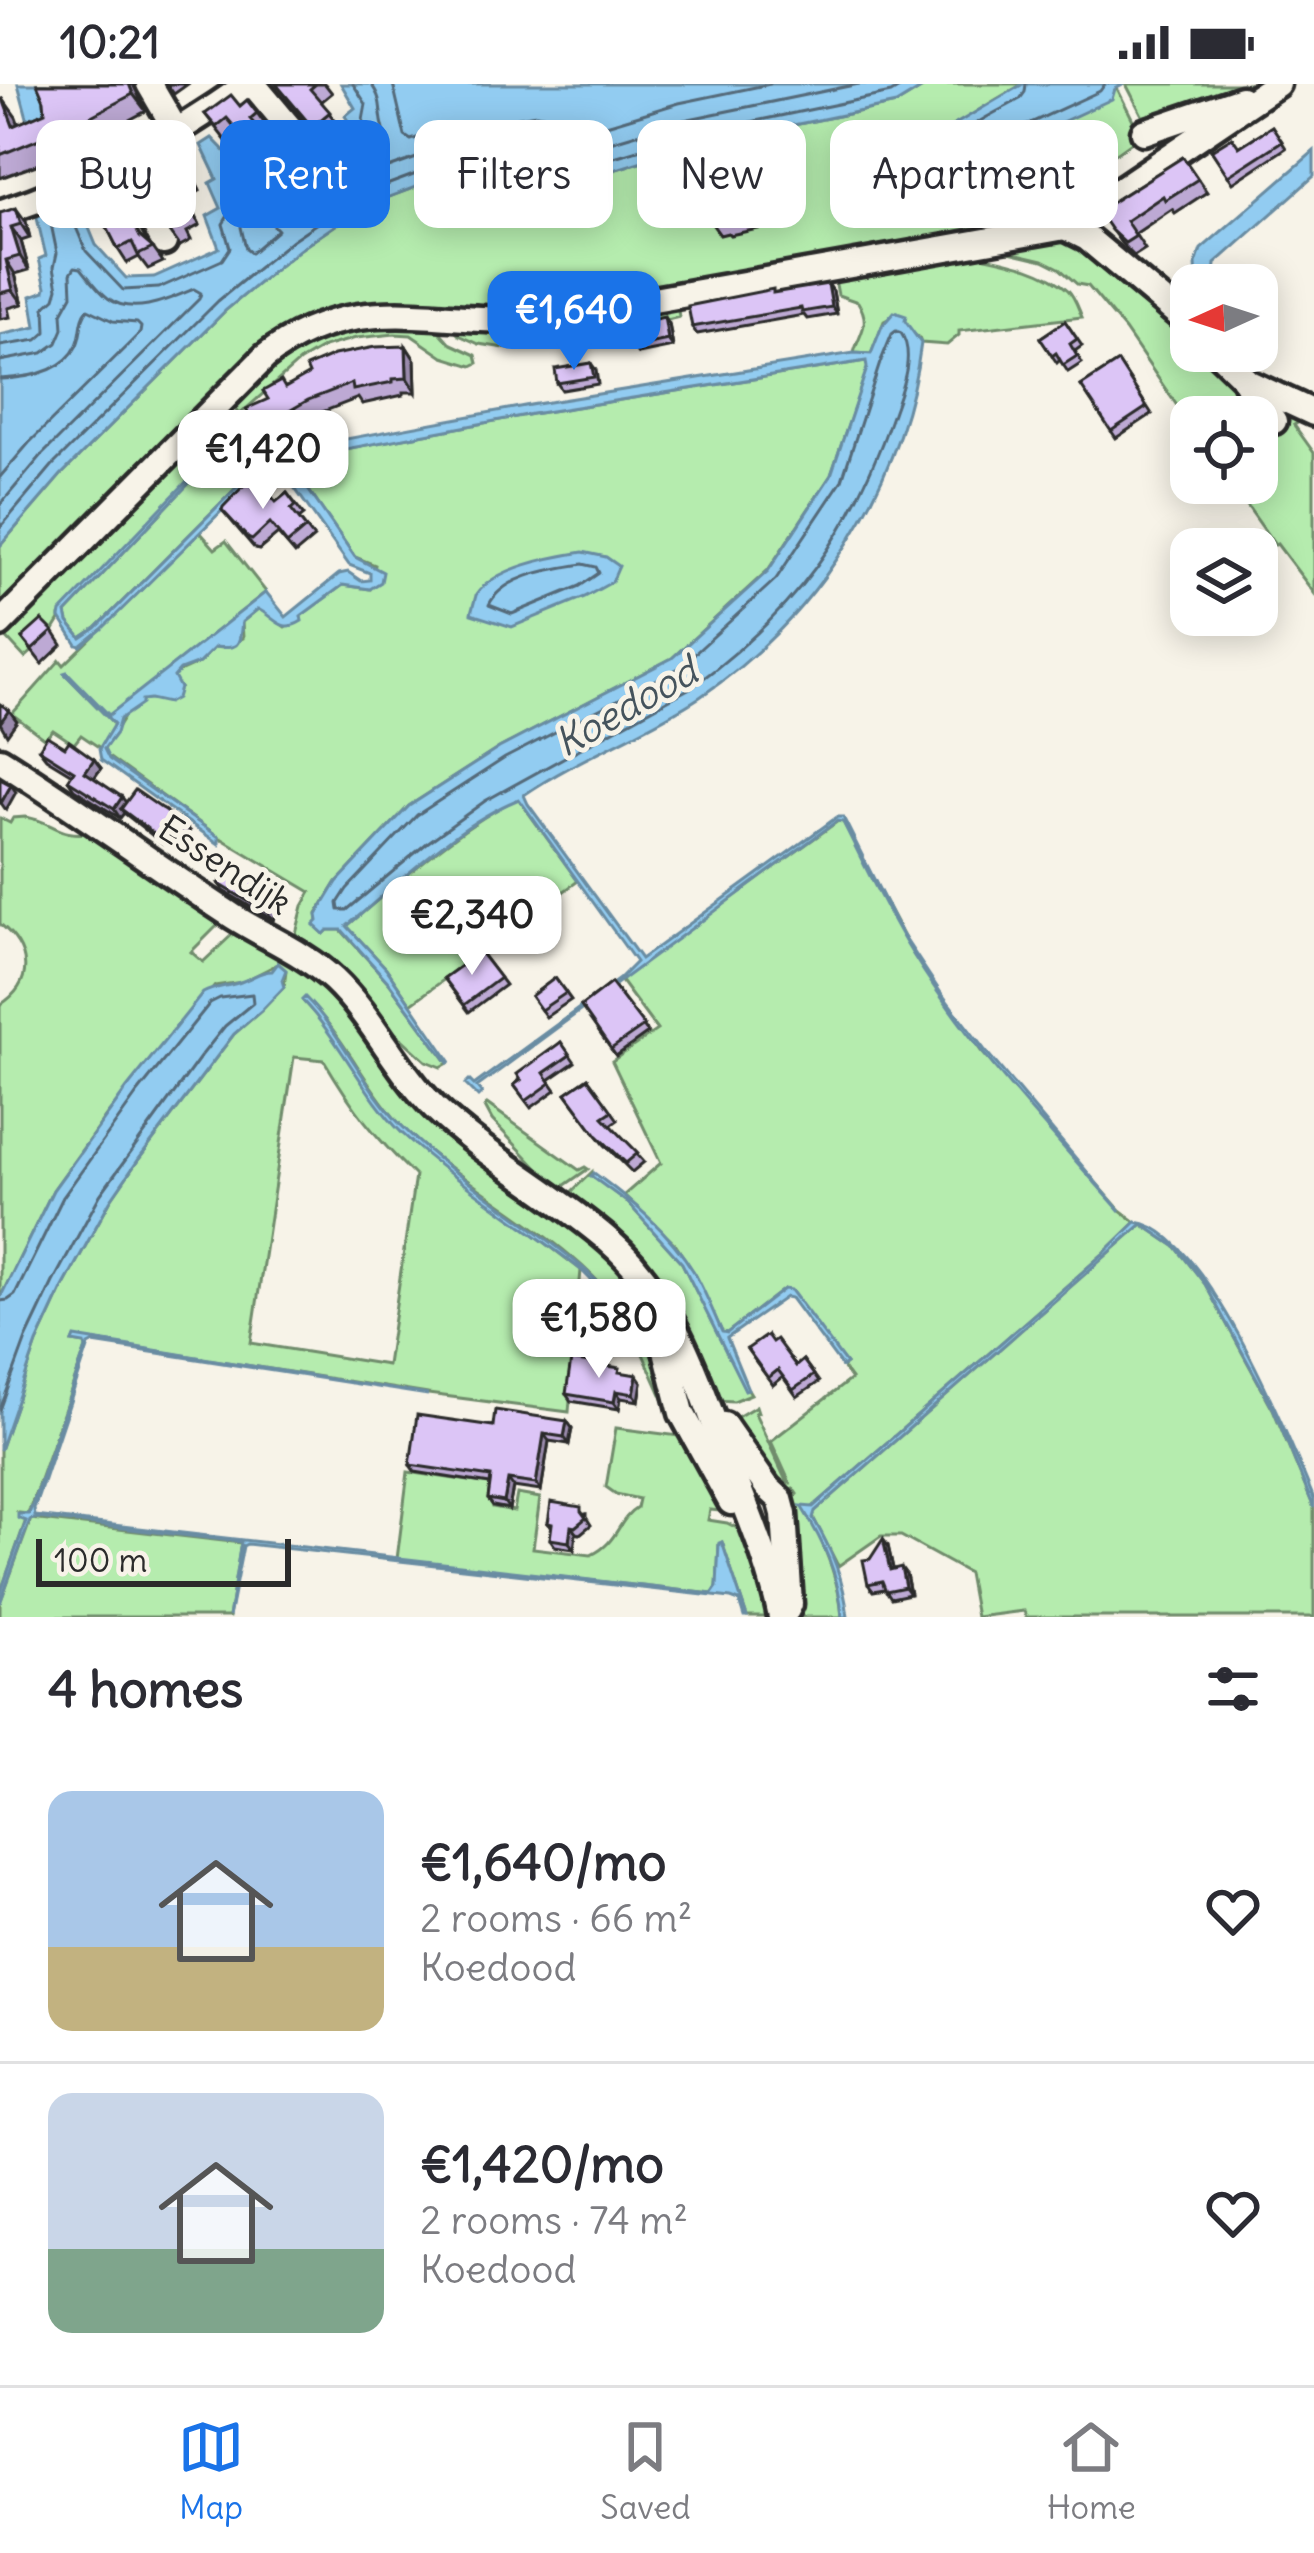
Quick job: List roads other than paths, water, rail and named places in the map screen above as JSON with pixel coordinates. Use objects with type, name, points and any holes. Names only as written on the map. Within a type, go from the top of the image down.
[{"type":"street","points":[[149,84],[170,120]]},
{"type":"street","points":[[195,120],[250,84],[281,120]]},
{"type":"street","points":[[1144,132],[1269,89]]},
{"type":"street","points":[[1118,191],[1269,89]]},
{"type":"street","points":[[0,213],[36,200]]},
{"type":"street","points":[[156,228],[164,242]]},
{"type":"street","points":[[0,624],[265,357],[329,321],[384,314],[495,321],[552,317],[1059,228]]},
{"type":"street","points":[[1067,228],[1087,238],[1170,307]]},
{"type":"street","points":[[1237,372],[1314,413]]},
{"type":"street","points":[[1241,376],[1256,396]]},
{"type":"street","name":"Essendijk","points":[[0,760],[332,979],[436,1108],[610,1242],[654,1293],[677,1333],[756,1534],[782,1617]]},
{"type":"street","name":"Essendijk","points":[[654,1293],[682,1413],[740,1518],[756,1534]]},
{"type":"street","name":"Essendijk","points":[[702,1394],[782,1506],[790,1604],[782,1617]]},
{"type":"water","points":[[18,84],[46,84],[56,120],[36,120],[36,151]]},
{"type":"water","points":[[341,84],[929,84],[896,104],[806,122],[637,120],[637,163],[613,170],[613,120],[414,120],[414,188],[390,197],[390,120],[348,120],[345,116],[355,108]]},
{"type":"water","points":[[1023,84],[1125,84],[1115,89],[1112,99],[1066,120],[962,120]]},
{"type":"water","points":[[212,138],[220,146],[220,206],[210,183],[217,179],[201,145]]},
{"type":"water","points":[[1314,151],[1314,176],[1215,264],[1196,264],[1201,249]]},
{"type":"water","points":[[220,209],[220,228],[331,228],[226,310],[61,475],[0,546],[0,335],[36,327],[31,296],[45,291],[39,259],[46,256],[39,228],[89,228],[96,245],[126,278],[154,277],[219,248],[207,216]]},
{"type":"water","name":"Koedood","points":[[894,312],[906,316],[921,343],[911,395],[874,496],[817,587],[742,665],[700,697],[524,795],[641,959],[837,817],[843,817],[900,931],[941,993],[1120,1211],[1010,1086],[935,988],[893,921],[843,822],[837,821],[477,1087],[482,1093],[478,1097],[465,1084],[469,1080],[474,1085],[636,962],[519,799],[451,839],[347,926],[386,968],[448,1063],[390,984],[342,930],[324,934],[314,925],[337,882],[409,806],[499,748],[672,658],[768,571],[831,475],[866,361],[532,414],[297,458],[296,472],[355,557],[383,572],[381,582],[370,589],[343,585],[301,616],[302,621],[289,626],[258,609],[242,622],[238,644],[215,647],[199,663],[180,670],[174,677],[180,688],[177,698],[168,703],[142,700],[120,719],[104,749],[109,759],[219,837],[219,844],[101,760],[99,749],[114,724],[64,673],[109,715],[266,592],[286,617],[339,574],[348,572],[361,581],[370,580],[370,573],[349,565],[279,466],[281,451],[530,405],[871,354],[882,326]]},
{"type":"water","points":[[232,439],[66,613],[81,638],[240,484],[250,483],[102,629],[77,645],[61,612]]},
{"type":"water","points":[[583,552],[606,557],[619,566],[612,582],[512,627],[471,614],[476,595],[496,577]]},
{"type":"water","points":[[278,963],[286,970],[284,987],[234,1034],[110,1201],[37,1343],[0,1450],[0,1298],[53,1190],[203,993],[272,971]]},
{"type":"water","points":[[305,997],[400,1124],[443,1163],[583,1268],[613,1298],[635,1333],[581,1270],[403,1134],[302,1000]]},
{"type":"water","points":[[594,1173],[636,1206],[673,1243],[698,1279],[722,1332],[727,1333],[784,1289],[791,1290],[846,1364],[842,1367],[786,1297],[727,1338],[745,1390],[682,1263],[628,1203],[591,1176]]},
{"type":"water","points":[[1136,1222],[1142,1224],[815,1511],[813,1518],[844,1590],[848,1617],[842,1617],[829,1559],[801,1506],[813,1507]]},
{"type":"water","points":[[1176,1247],[1216,1297],[1242,1340],[1285,1431],[1314,1508],[1273,1408],[1205,1284]]},
{"type":"water","points":[[75,1337],[428,1395],[93,1343],[35,1516],[712,1594],[722,1542],[747,1617],[739,1601],[731,1598],[247,1544],[229,1617],[241,1542],[37,1518],[30,1520],[0,1603],[26,1521],[18,1514],[29,1514],[86,1348],[73,1342]]}]
